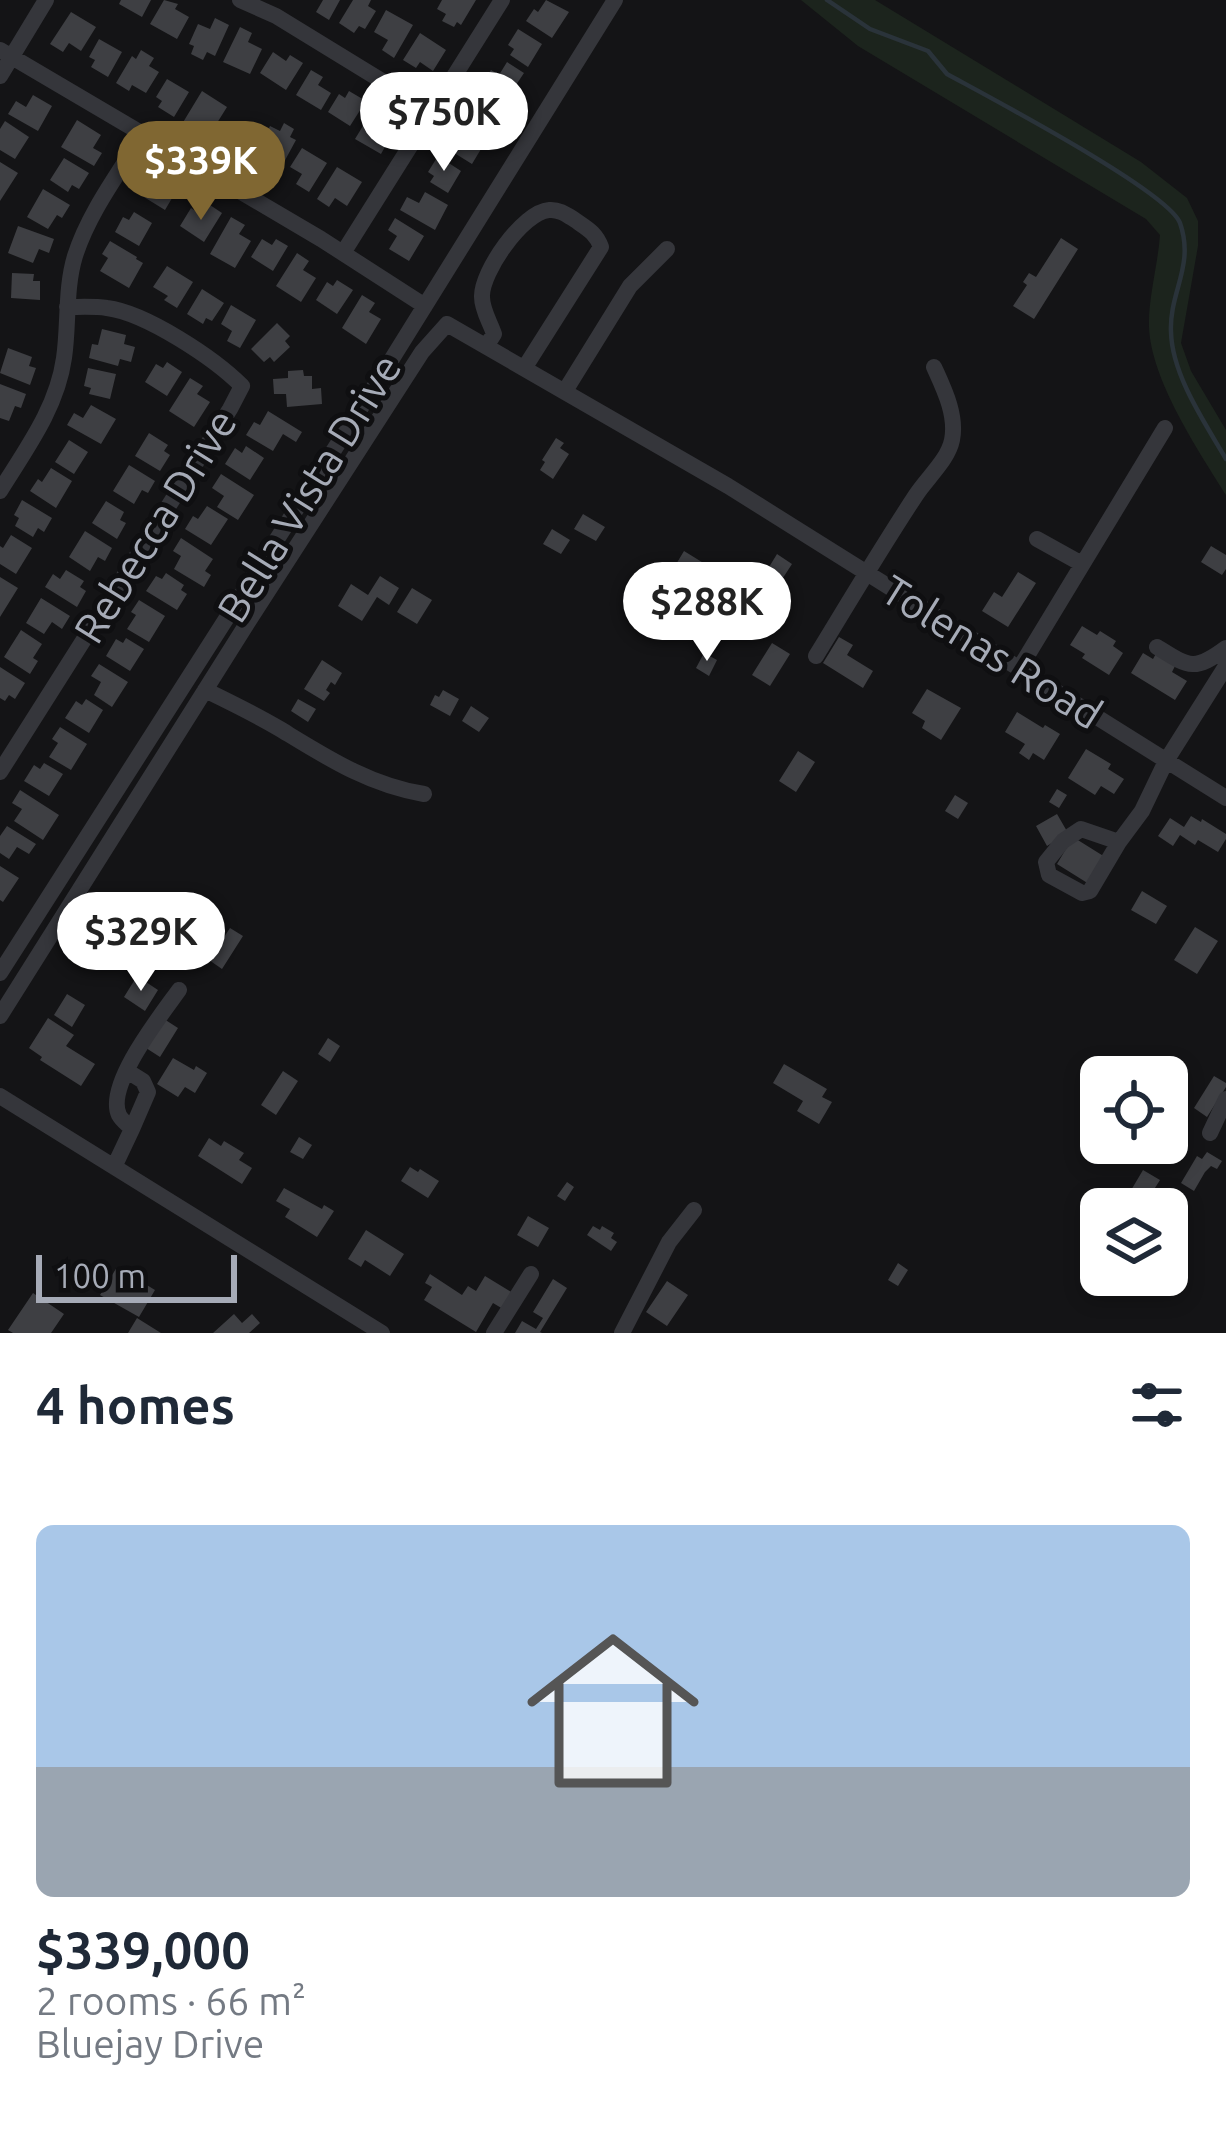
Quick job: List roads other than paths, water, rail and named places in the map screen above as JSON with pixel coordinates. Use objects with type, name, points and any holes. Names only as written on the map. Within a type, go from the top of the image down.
[{"type":"street","points":[[0,76],[6,54],[46,0]]},
{"type":"street","points":[[240,0],[276,16],[431,111]]},
{"type":"street","points":[[343,253],[502,0]]},
{"type":"street","name":"Bella Vista Drive","points":[[0,974],[615,0]]},
{"type":"street","points":[[6,54],[425,306]]},
{"type":"street","points":[[0,491],[55,394],[64,361],[74,260],[82,239],[142,134]]},
{"type":"street","points":[[487,345],[494,334],[482,299],[486,278],[519,226],[550,209],[566,214],[594,233],[601,247],[525,367]]},
{"type":"street","points":[[565,391],[629,286],[667,249]]},
{"type":"street","name":"Rebecca Drive","points":[[0,772],[242,386],[148,321],[109,308],[67,307]]},
{"type":"street","name":"Tolenas Road","points":[[205,690],[422,352],[447,324],[728,486],[1226,798]]},
{"type":"street","points":[[816,656],[952,439],[946,394],[934,368]]},
{"type":"street","points":[[1019,669],[1165,428]]},
{"type":"street","points":[[1037,539],[1082,564]]},
{"type":"street","points":[[1157,647],[1186,665],[1203,665],[1226,648]]},
{"type":"street","points":[[1119,842],[1142,812],[1166,761],[1226,666]]},
{"type":"street","points":[[0,1016],[205,690],[349,770],[424,794]]},
{"type":"street","points":[[132,1129],[119,1115],[121,1081],[179,990]]},
{"type":"street","points":[[114,1167],[148,1092],[143,1081],[127,1071]]},
{"type":"street","points":[[0,1096],[382,1333]]},
{"type":"street","points":[[1210,1133],[1226,1099]]},
{"type":"street","points":[[622,1333],[669,1242],[694,1210]]},
{"type":"street","points":[[494,1333],[531,1274]]},
{"type":"waterway","points":[[827,0],[870,29],[928,51],[947,74],[1074,145],[1168,208],[1180,223],[1185,253],[1171,318],[1173,348],[1191,398],[1226,459]]}]
